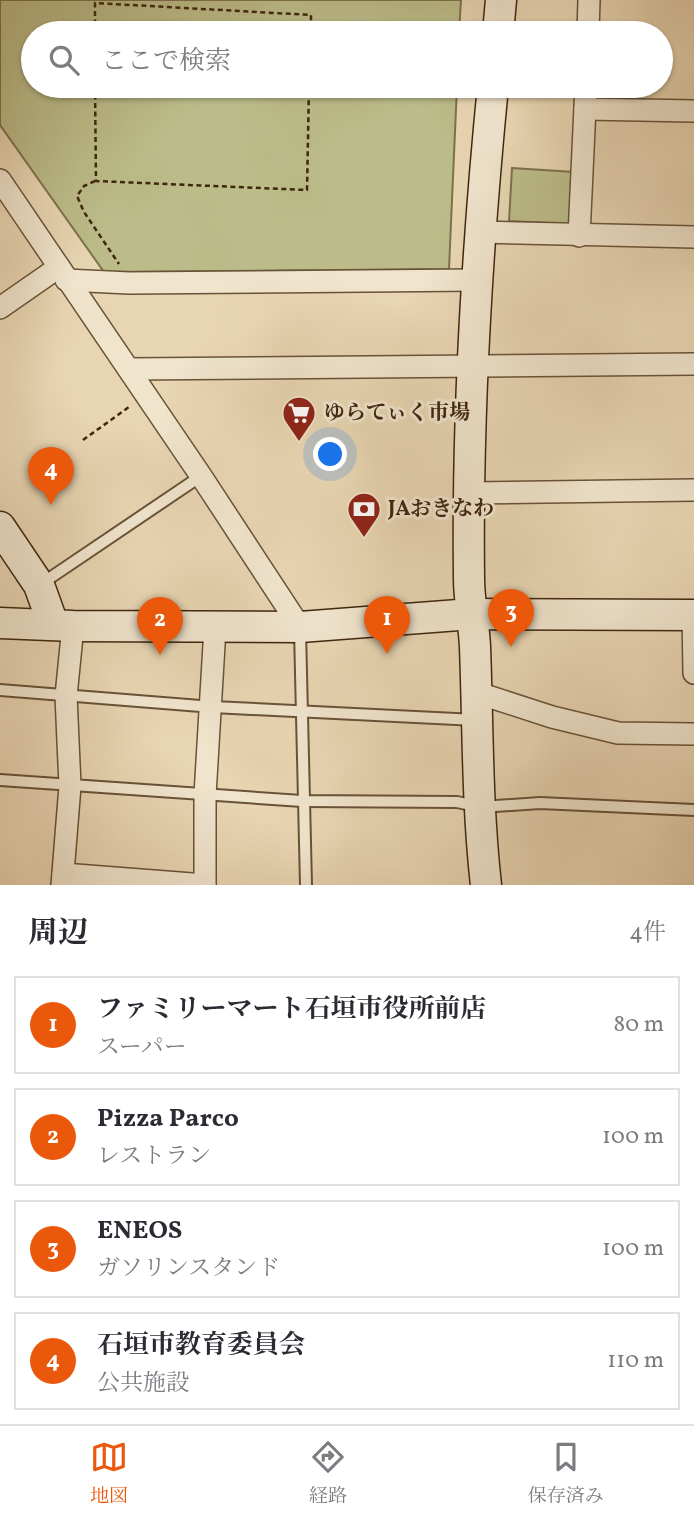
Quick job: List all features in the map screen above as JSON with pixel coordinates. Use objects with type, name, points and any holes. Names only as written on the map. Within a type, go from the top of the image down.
[{"type":"street","points":[[499,21],[501,0]]},
{"type":"street","points":[[588,21],[589,0]]},
{"type":"street","points":[[486,885],[480,830],[470,493],[476,280],[492,98]]},
{"type":"street","points":[[579,236],[585,98]]},
{"type":"street","points":[[584,109],[694,111]]},
{"type":"street","points":[[0,180],[147,395],[300,627]]},
{"type":"street","points":[[479,232],[694,237]]},
{"type":"street","points":[[0,308],[63,274],[129,283],[476,280]]},
{"type":"street","points":[[129,369],[694,365]]},
{"type":"street","points":[[470,493],[694,491]]},
{"type":"street","points":[[0,527],[63,625],[70,786],[62,879],[205,885],[205,794],[213,707],[215,628]]},
{"type":"street","points":[[0,623],[215,628],[300,627],[472,614],[693,615],[694,673]]},
{"type":"street","points":[[475,706],[618,733],[694,734]]},
{"type":"lane","points":[[39,585],[201,476]]},
{"type":"lane","points":[[300,627],[306,885]]},
{"type":"lane","points":[[0,691],[213,707],[300,709],[475,706]]},
{"type":"lane","points":[[0,780],[302,802],[457,802],[481,807],[540,803],[694,810]]},
{"type":"path","points":[[95,21],[95,3],[311,15],[311,21]]},
{"type":"path","points":[[95,98],[96,181]]},
{"type":"path","points":[[129,283],[116,257],[84,212],[77,196],[84,186],[96,181],[307,190],[309,98]]},
{"type":"path","points":[[83,440],[147,395]]},
{"type":"green space","points":[[0,0],[461,0],[460,21],[21,21],[21,98],[456,98],[449,269],[104,272],[0,125]]},
{"type":"green space","points":[[512,168],[574,172],[571,224],[509,221]]},
{"type":"place","name":"ゆらてぃく市場","points":[[299,443]]},
{"type":"place","name":"石垣市教育委員会","points":[[51,505]]},
{"type":"place","name":"JAおきなわ","points":[[364,539]]},
{"type":"place","name":"ENEOS","points":[[511,647]]},
{"type":"place","name":"ファミリーマート石垣市役所前店","points":[[387,654]]},
{"type":"place","name":"Pizza Parco","points":[[160,655]]}]
